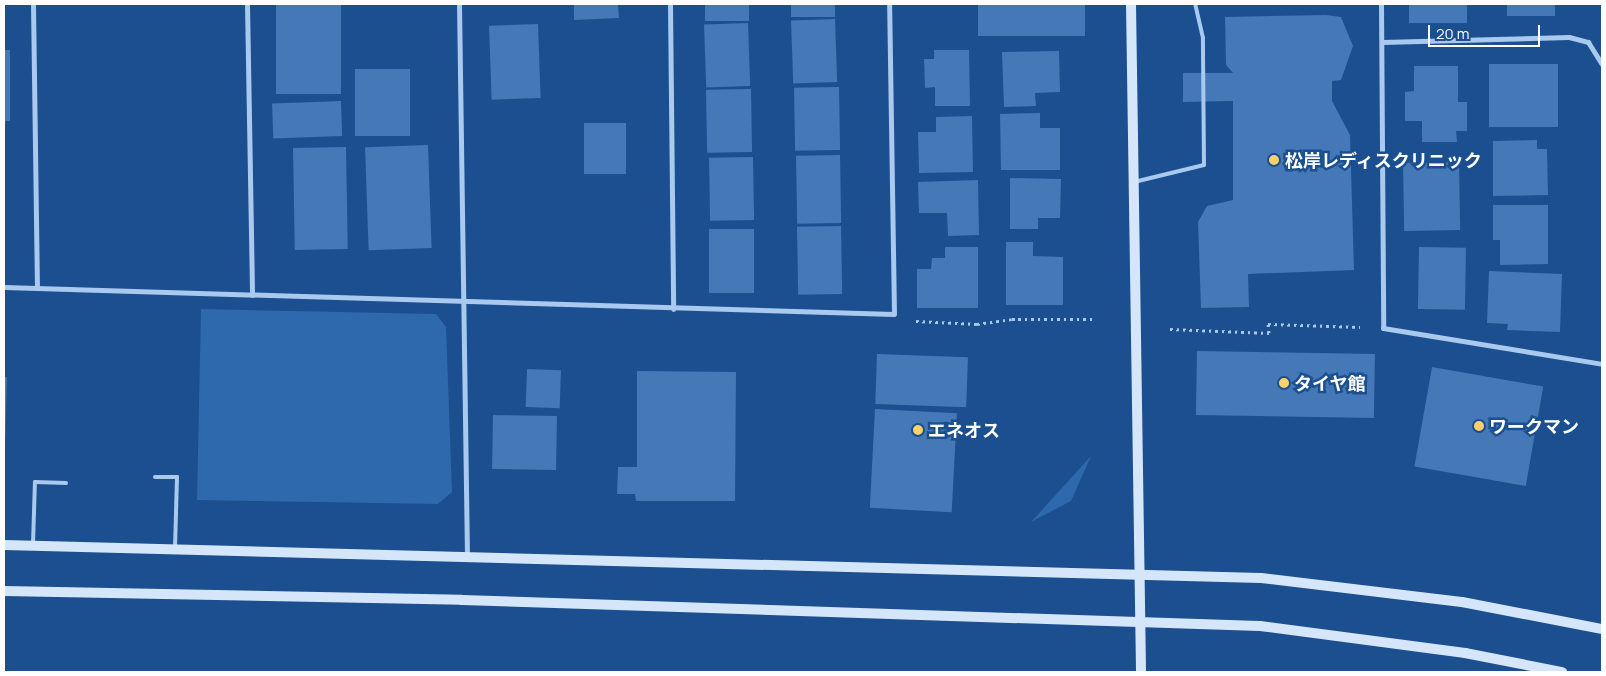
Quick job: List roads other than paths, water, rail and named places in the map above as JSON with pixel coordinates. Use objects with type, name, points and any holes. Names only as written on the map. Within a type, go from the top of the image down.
[{"type":"street","points":[[33,4],[37,288]]},
{"type":"street","points":[[247,4],[252,295]]},
{"type":"street","points":[[460,4],[462,300],[467,559]]},
{"type":"street","points":[[670,4],[673,309]]},
{"type":"street","points":[[4,287],[462,300],[673,309],[894,314],[889,4]]},
{"type":"street","points":[[1131,4],[1141,672]]},
{"type":"street","points":[[1382,4],[1383,328],[1602,364]]},
{"type":"street","points":[[1382,42],[1569,37],[1588,42],[1602,64]]},
{"type":"street","points":[[4,545],[467,559],[1141,575],[1350,587],[1462,602],[1602,629]]},
{"type":"street","points":[[4,591],[462,600],[1141,624],[1260,626],[1465,652],[1562,672]]},
{"type":"lane","points":[[1134,182],[1204,165],[1203,38],[1195,4]]},
{"type":"lane","points":[[155,477],[177,478],[175,550]]},
{"type":"lane","points":[[33,546],[35,482],[66,483]]},
{"type":"place","name":"松岸レディスクリニック","points":[[1274,160]]},
{"type":"place","name":"タイヤ館","points":[[1284,383]]},
{"type":"place","name":"ワークマン","points":[[1479,426]]},
{"type":"place","name":"エネオス","points":[[918,430]]}]
